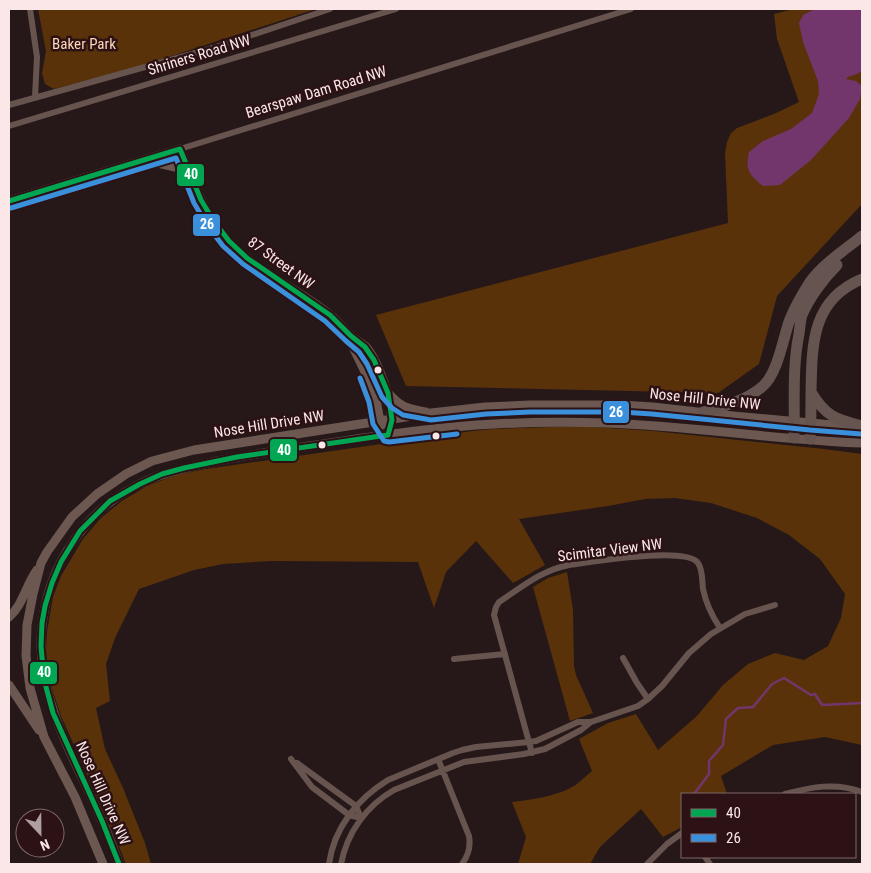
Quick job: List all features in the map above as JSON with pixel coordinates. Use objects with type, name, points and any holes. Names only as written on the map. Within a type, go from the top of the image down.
[{"type":"highway","points":[[703,412],[734,403],[765,385],[780,354],[791,318],[811,281],[825,266],[862,237]]},
{"type":"highway","points":[[794,438],[795,365],[802,316],[812,297],[829,273],[862,237]]},
{"type":"highway","points":[[810,439],[812,352],[816,331],[822,314],[836,294],[862,279]]},
{"type":"highway","points":[[811,392],[826,412],[845,421],[862,426]]},
{"type":"main road","name":"Bearspaw Dam Road NW","points":[[9,201],[180,149]]},
{"type":"main road","name":"87 Street NW","points":[[180,149],[201,200],[212,220],[229,241],[247,258],[330,315],[365,347],[374,360],[388,393],[392,420],[388,434]]},
{"type":"main road","points":[[143,160],[188,170]]},
{"type":"main road","name":"87 Street NW","points":[[351,336],[353,347],[370,382],[380,421],[388,434]]},
{"type":"main road","points":[[388,393],[406,408],[431,413]]},
{"type":"main road","name":"Nose Hill Drive NW","points":[[104,864],[75,797],[44,737],[30,688],[26,656],[27,625],[41,564],[47,552],[72,517],[97,494],[126,474],[152,461],[210,447],[431,413],[494,407],[570,404],[645,406],[810,423],[862,426]]},
{"type":"main road","name":"Nose Hill Drive NW","points":[[119,864],[54,713],[46,687],[43,668],[41,646],[42,623],[52,583],[61,562],[80,531],[110,501],[140,484],[162,474],[236,457],[388,434],[487,424],[546,422],[607,423],[666,426],[862,443]]},
{"type":"main road","points":[[9,616],[18,608],[30,579],[41,564]]},
{"type":"main road","points":[[9,685],[44,737]]},
{"type":"street","points":[[30,9],[37,57],[35,97]]},
{"type":"street","points":[[9,105],[205,50],[330,9]]},
{"type":"street","name":"Shriners Road NW","points":[[9,126],[396,9]]},
{"type":"street","name":"Bearspaw Dam Road NW","points":[[180,149],[631,9]]},
{"type":"street","name":"Scimitar View NW","points":[[532,753],[494,611],[498,604],[538,576],[557,567],[569,565],[654,555],[691,557],[702,569],[703,590],[708,607],[720,628]]},
{"type":"street","points":[[329,864],[338,834],[349,815],[363,798],[388,780],[469,748],[529,742],[543,738],[578,722],[590,722],[627,710],[648,699],[662,686],[689,653],[711,634],[745,614],[774,605]]},
{"type":"street","points":[[454,659],[505,654]]},
{"type":"street","points":[[623,658],[648,699]]},
{"type":"street","points":[[341,864],[346,844],[361,818],[386,795],[406,784],[464,762],[532,753],[545,749],[581,730],[590,722]]},
{"type":"street","points":[[291,759],[356,806],[361,818],[349,815],[312,787],[291,759]]},
{"type":"street","points":[[438,759],[470,842],[470,850],[462,864]]},
{"type":"street","points":[[789,793],[808,788],[830,786],[842,786],[862,792]]},
{"type":"street","points":[[647,864],[667,844],[681,835]]},
{"type":"green space","name":"Baker Park","points":[[38,9],[316,9],[147,64],[54,89],[45,84],[42,73],[46,51]]},
{"type":"green space","points":[[794,9],[862,9],[862,204],[777,296],[759,364],[718,393],[406,386],[376,315],[728,223],[725,153],[731,133],[737,128],[799,102],[777,39],[774,14]]},
{"type":"green space","points":[[592,427],[654,431],[862,454],[862,745],[825,737],[773,745],[721,776],[727,793],[681,793],[681,828],[663,837],[641,809],[600,847],[590,864],[518,864],[526,837],[512,802],[545,797],[562,792],[577,784],[592,771],[579,739],[608,723],[636,714],[658,750],[697,716],[723,685],[748,664],[775,653],[804,660],[828,646],[841,618],[845,594],[820,559],[789,535],[757,518],[711,503],[675,498],[645,499],[519,519],[545,565],[513,583],[476,541],[446,572],[434,608],[418,562],[272,561],[223,564],[194,570],[139,589],[115,638],[106,664],[110,701],[96,708],[105,749],[145,843],[151,864],[126,864],[61,716],[48,669],[46,651],[47,632],[53,597],[61,576],[83,539],[101,518],[122,501],[147,486],[176,475],[206,469],[494,429]]},
{"type":"green space","points":[[567,572],[573,610],[574,666],[576,675],[593,713],[570,721],[533,587],[548,578]]},
{"type":"shaded area","points":[[815,9],[862,9],[862,71],[846,79],[856,81],[862,86],[860,99],[849,118],[811,160],[780,185],[763,186],[749,172],[749,152],[763,141],[791,129],[812,113],[819,94],[818,81],[803,42],[799,23],[803,15]]},
{"type":"waterway","points":[[695,793],[709,774],[709,761],[723,745],[726,719],[738,708],[753,707],[772,684],[784,678],[811,695],[815,694],[822,705],[862,703]]},
{"type":"transit line","name":"40","points":[[9,201],[180,149],[201,200],[229,241],[247,258],[330,315],[365,347],[374,360],[388,393],[392,420],[388,435],[237,457],[162,474],[110,501],[80,531],[61,562],[52,583],[42,623],[41,646],[46,687],[53,713],[102,821],[119,864]]},
{"type":"transit line","name":"26","points":[[11,208],[176,158],[194,203],[207,225],[223,246],[243,264],[325,321],[359,352],[367,364],[382,397],[392,408],[403,415],[431,420],[486,414],[530,412],[621,412],[861,434]]},
{"type":"transit line","name":"26","points":[[360,378],[369,402],[373,424],[384,441],[457,434]]}]
